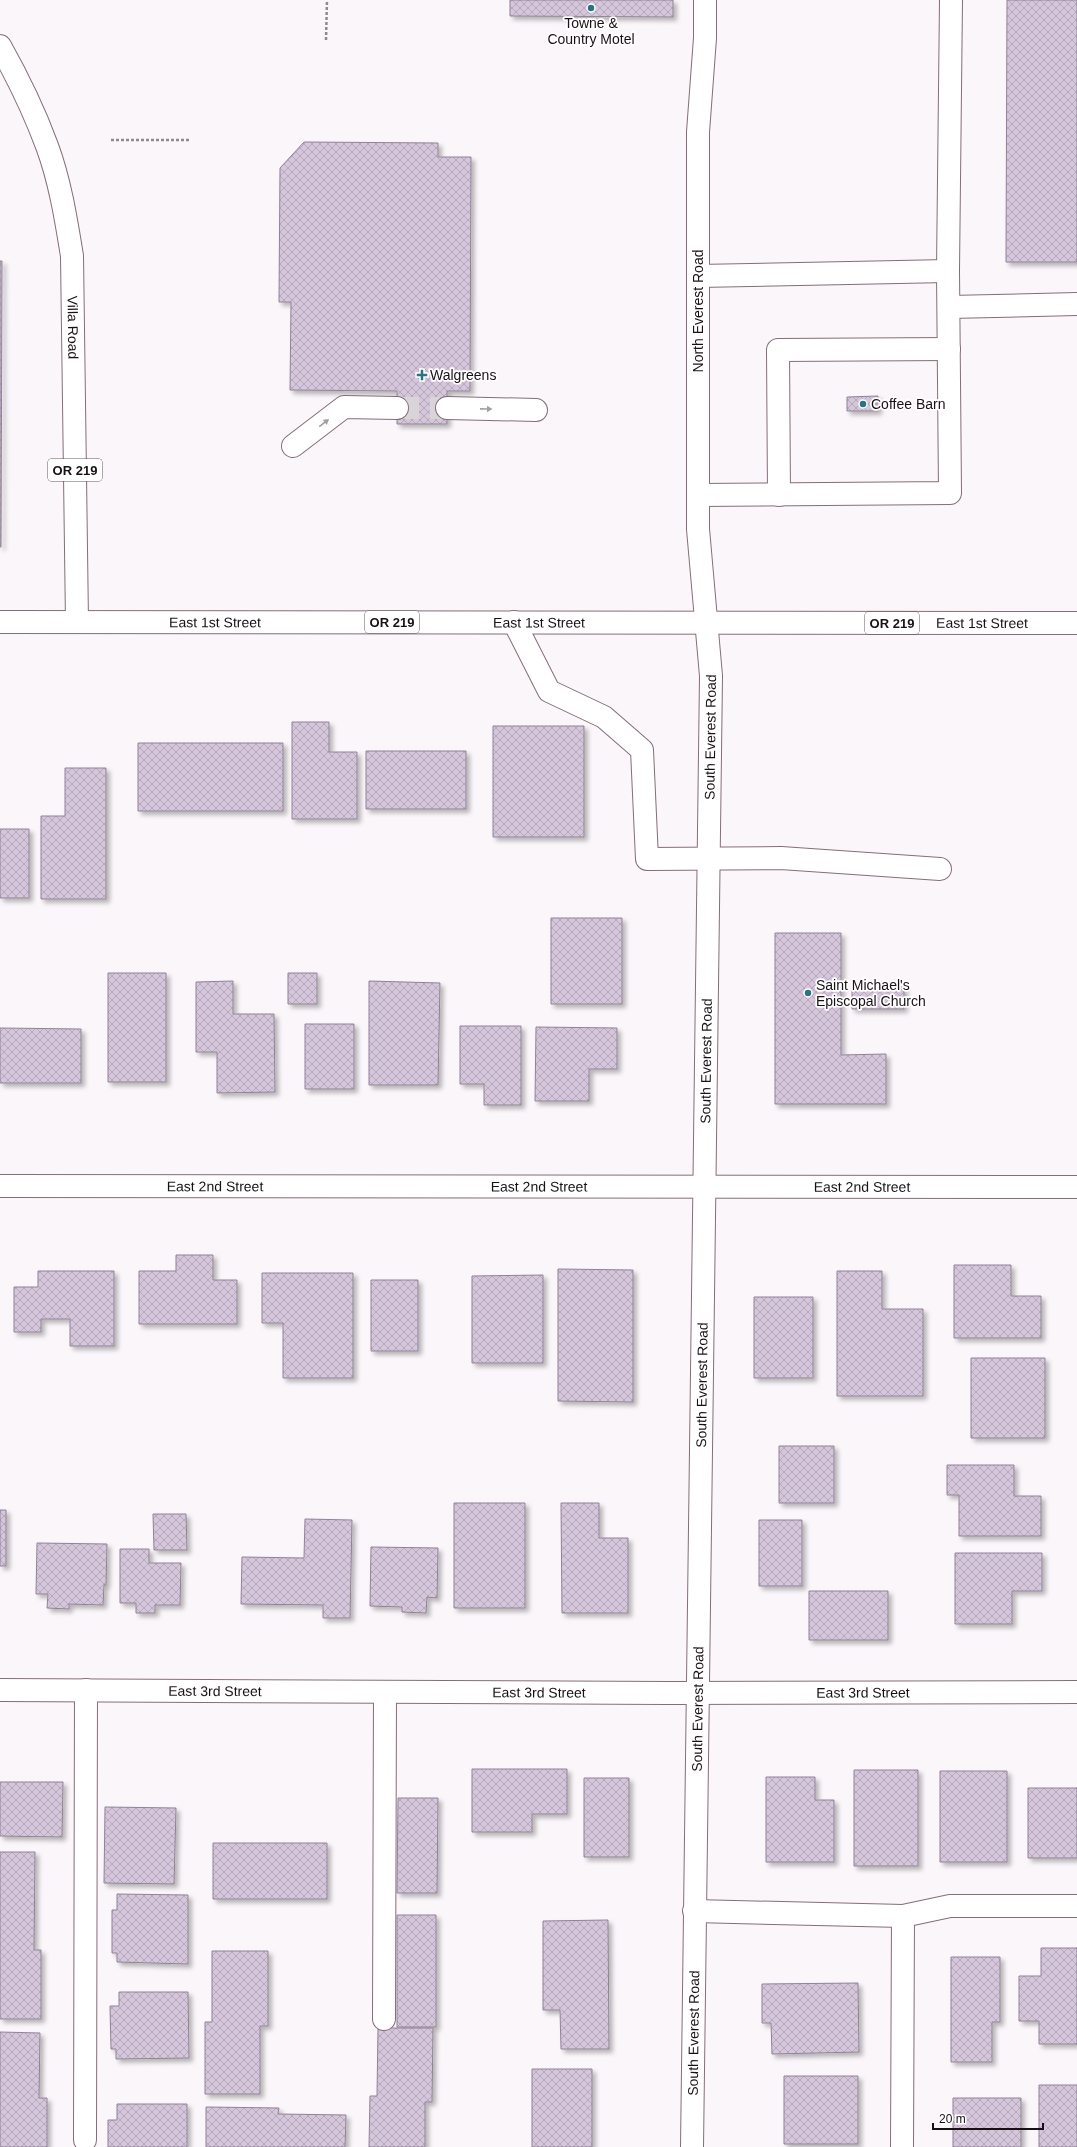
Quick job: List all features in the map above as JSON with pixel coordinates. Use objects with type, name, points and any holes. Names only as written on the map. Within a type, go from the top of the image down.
[{"type":"street","name":"North Everest Road","points":[[705,0],[706,38],[698,132],[698,530],[706,622]]},
{"type":"street","points":[[698,495],[950,493],[948,272],[951,0]]},
{"type":"street","name":"Villa Road","points":[[0,46],[22,84],[48,147],[64,206],[72,256],[77,622]]},
{"type":"street","points":[[698,276],[948,272]]},
{"type":"street","points":[[949,307],[1077,304]]},
{"type":"street","points":[[779,495],[778,350],[949,348]]},
{"type":"street","points":[[294,446],[344,407],[397,408]]},
{"type":"street","points":[[448,408],[536,410]]},
{"type":"street","name":"East 1st Street","points":[[0,622],[1077,623]]},
{"type":"street","points":[[514,622],[549,691],[604,717],[642,750],[647,859],[708,860],[781,858],[940,869]]},
{"type":"street","name":"South Everest Road","points":[[692,2147],[703,1188],[711,676],[706,622]]},
{"type":"street","name":"East 2nd Street","points":[[0,1186],[703,1188],[1077,1187]]},
{"type":"street","name":"East 3rd Street","points":[[0,1690],[698,1693],[1077,1692]]},
{"type":"street","points":[[85,2140],[86,1690]]},
{"type":"street","points":[[384,2019],[385,1692]]},
{"type":"street","points":[[694,1911],[903,1916],[950,1906],[1077,1906]]},
{"type":"street","points":[[902,2147],[903,1916]]},
{"type":"path","points":[[326,40],[327,0]]},
{"type":"path","points":[[110,140],[190,140]]},
{"type":"building","name":"Towne & Country Motel","points":[[510,0],[673,0],[673,17],[510,16]]},
{"type":"building","points":[[1007,0],[1077,0],[1077,262],[1006,262]]},
{"type":"building","name":"Walgreens","points":[[304,142],[438,143],[438,157],[471,157],[470,391],[447,391],[447,424],[397,424],[397,391],[290,390],[291,302],[279,302],[280,168]]},
{"type":"building","points":[[0,261],[2,261],[1,547],[0,547]]},
{"type":"building","name":"Coffee Barn","points":[[878,396],[878,411],[847,411],[847,397]]},
{"type":"building","points":[[292,722],[329,722],[329,752],[357,752],[357,819],[292,819]]},
{"type":"building","points":[[493,726],[584,726],[584,837],[493,837]]},
{"type":"building","points":[[138,743],[283,743],[283,811],[138,811]]},
{"type":"building","points":[[366,751],[466,751],[466,809],[366,809]]},
{"type":"building","points":[[65,768],[106,768],[106,899],[41,899],[41,816],[65,816]]},
{"type":"building","points":[[0,829],[29,829],[29,898],[0,898]]},
{"type":"building","points":[[551,918],[622,918],[622,1004],[551,1004]]},
{"type":"building","name":"Saint Michael's Episcopal Church","points":[[775,933],[841,933],[841,1055],[886,1054],[886,1104],[775,1104]]},
{"type":"building","points":[[108,973],[166,973],[166,1082],[108,1082]]},
{"type":"building","points":[[288,973],[317,973],[317,1004],[288,1004]]},
{"type":"building","points":[[233,981],[233,1014],[274,1014],[275,1092],[217,1093],[217,1052],[196,1052],[196,982]]},
{"type":"building","points":[[369,981],[440,983],[438,1085],[369,1085]]},
{"type":"building","points":[[852,987],[904,987],[904,1009],[852,1009]]},
{"type":"building","points":[[305,1024],[354,1024],[354,1089],[305,1089]]},
{"type":"building","points":[[460,1026],[521,1026],[521,1105],[484,1105],[484,1084],[460,1084]]},
{"type":"building","points":[[536,1027],[617,1028],[617,1069],[589,1069],[589,1101],[535,1101]]},
{"type":"building","points":[[0,1028],[81,1029],[81,1083],[0,1083]]},
{"type":"building","points":[[176,1255],[213,1255],[213,1280],[237,1280],[237,1324],[139,1324],[139,1271],[176,1271]]},
{"type":"building","points":[[954,1265],[1011,1265],[1011,1296],[1041,1296],[1041,1338],[954,1338]]},
{"type":"building","points":[[558,1269],[633,1270],[633,1402],[558,1401]]},
{"type":"building","points":[[38,1271],[114,1271],[114,1346],[70,1346],[70,1319],[41,1319],[41,1332],[14,1332],[14,1287],[38,1287]]},
{"type":"building","points":[[837,1271],[882,1271],[882,1309],[923,1309],[923,1396],[837,1396]]},
{"type":"building","points":[[262,1273],[353,1273],[353,1378],[283,1378],[283,1323],[262,1323]]},
{"type":"building","points":[[543,1275],[543,1363],[472,1363],[472,1276]]},
{"type":"building","points":[[371,1280],[418,1280],[418,1351],[371,1351]]},
{"type":"building","points":[[754,1297],[813,1297],[813,1378],[754,1378]]},
{"type":"building","points":[[971,1358],[1045,1358],[1045,1438],[971,1438]]},
{"type":"building","points":[[779,1446],[834,1446],[834,1503],[779,1503]]},
{"type":"building","points":[[947,1465],[1014,1465],[1014,1496],[1041,1496],[1041,1536],[959,1536],[959,1495],[947,1495]]},
{"type":"building","points":[[454,1503],[525,1503],[525,1608],[454,1608]]},
{"type":"building","points":[[561,1503],[599,1503],[599,1538],[628,1538],[628,1613],[562,1613]]},
{"type":"building","points":[[0,1510],[6,1510],[6,1566],[0,1566]]},
{"type":"building","points":[[153,1514],[186,1514],[187,1550],[154,1550]]},
{"type":"building","points":[[305,1519],[352,1520],[350,1618],[323,1618],[323,1605],[241,1604],[242,1557],[304,1558]]},
{"type":"building","points":[[759,1520],[802,1520],[802,1586],[759,1586]]},
{"type":"building","points":[[37,1543],[107,1544],[106,1585],[104,1585],[103,1605],[69,1604],[69,1609],[47,1608],[48,1594],[36,1594]]},
{"type":"building","points":[[371,1547],[438,1548],[437,1598],[427,1597],[426,1613],[402,1612],[402,1607],[370,1606]]},
{"type":"building","points":[[120,1549],[149,1549],[149,1563],[181,1563],[180,1605],[155,1605],[155,1613],[136,1613],[136,1603],[120,1603]]},
{"type":"building","points":[[955,1553],[1042,1553],[1042,1591],[1012,1591],[1012,1624],[955,1624]]},
{"type":"building","points":[[809,1591],[888,1591],[888,1640],[809,1640]]},
{"type":"building","points":[[472,1769],[567,1769],[567,1814],[532,1814],[532,1832],[472,1832]]},
{"type":"building","points":[[854,1770],[918,1770],[918,1866],[854,1866]]},
{"type":"building","points":[[940,1771],[1007,1771],[1007,1862],[940,1862]]},
{"type":"building","points":[[766,1777],[815,1777],[815,1800],[834,1800],[834,1862],[766,1862]]},
{"type":"building","points":[[584,1778],[629,1778],[629,1857],[584,1857]]},
{"type":"building","points":[[0,1782],[63,1782],[62,1837],[0,1836]]},
{"type":"building","points":[[1028,1788],[1077,1788],[1077,1858],[1028,1858]]},
{"type":"building","points":[[398,1798],[438,1798],[437,1893],[397,1893]]},
{"type":"building","points":[[105,1807],[176,1808],[174,1884],[104,1883]]},
{"type":"building","points":[[213,1843],[327,1843],[327,1899],[213,1899]]},
{"type":"building","points":[[0,1852],[35,1852],[34,1950],[41,1950],[41,2019],[0,2019]]},
{"type":"building","points":[[117,1894],[188,1895],[188,1964],[117,1962],[117,1953],[112,1953],[112,1910],[117,1910]]},
{"type":"building","points":[[397,1915],[436,1915],[436,2027],[397,2027]]},
{"type":"building","points":[[608,1920],[609,2049],[561,2049],[560,2010],[543,2010],[543,1921]]},
{"type":"building","points":[[1041,1948],[1077,1948],[1077,2044],[1039,2044],[1039,2021],[1019,2021],[1019,1976],[1041,1976]]},
{"type":"building","points":[[212,1951],[268,1951],[268,2026],[260,2026],[260,2094],[205,2094],[205,2022],[212,2022]]},
{"type":"building","points":[[951,1957],[1000,1957],[1000,2022],[992,2022],[992,2062],[951,2062]]},
{"type":"building","points":[[858,1983],[859,2052],[772,2054],[771,2023],[762,2023],[762,1984]]},
{"type":"building","points":[[119,1992],[188,1992],[189,2058],[116,2059],[116,2049],[111,2049],[110,2006],[119,2006]]},
{"type":"building","points":[[378,2028],[433,2028],[432,2102],[425,2102],[425,2147],[369,2147],[370,2096],[377,2096]]},
{"type":"building","points":[[0,2032],[40,2033],[39,2098],[47,2098],[47,2147],[0,2147]]},
{"type":"building","points":[[532,2069],[592,2069],[592,2147],[532,2147]]},
{"type":"building","points":[[784,2076],[858,2076],[858,2144],[784,2144]]},
{"type":"building","points":[[1039,2085],[1077,2085],[1077,2147],[1039,2147]]},
{"type":"building","points":[[953,2098],[1021,2098],[1021,2147],[953,2147]]},
{"type":"building","points":[[117,2104],[187,2104],[187,2147],[108,2147],[108,2120],[117,2120]]},
{"type":"building","points":[[206,2107],[279,2108],[278,2114],[346,2115],[345,2147],[206,2147]]},
{"type":"tunnel","points":[[397,408],[447,408]]},
{"type":"place","name":"Towne & Country Motel","points":[[591,8]]},
{"type":"place","name":"Walgreens","points":[[422,375]]},
{"type":"place","name":"Coffee Barn","points":[[863,404]]},
{"type":"place","name":"Saint Michael's Episcopal Church","points":[[808,993]]}]
